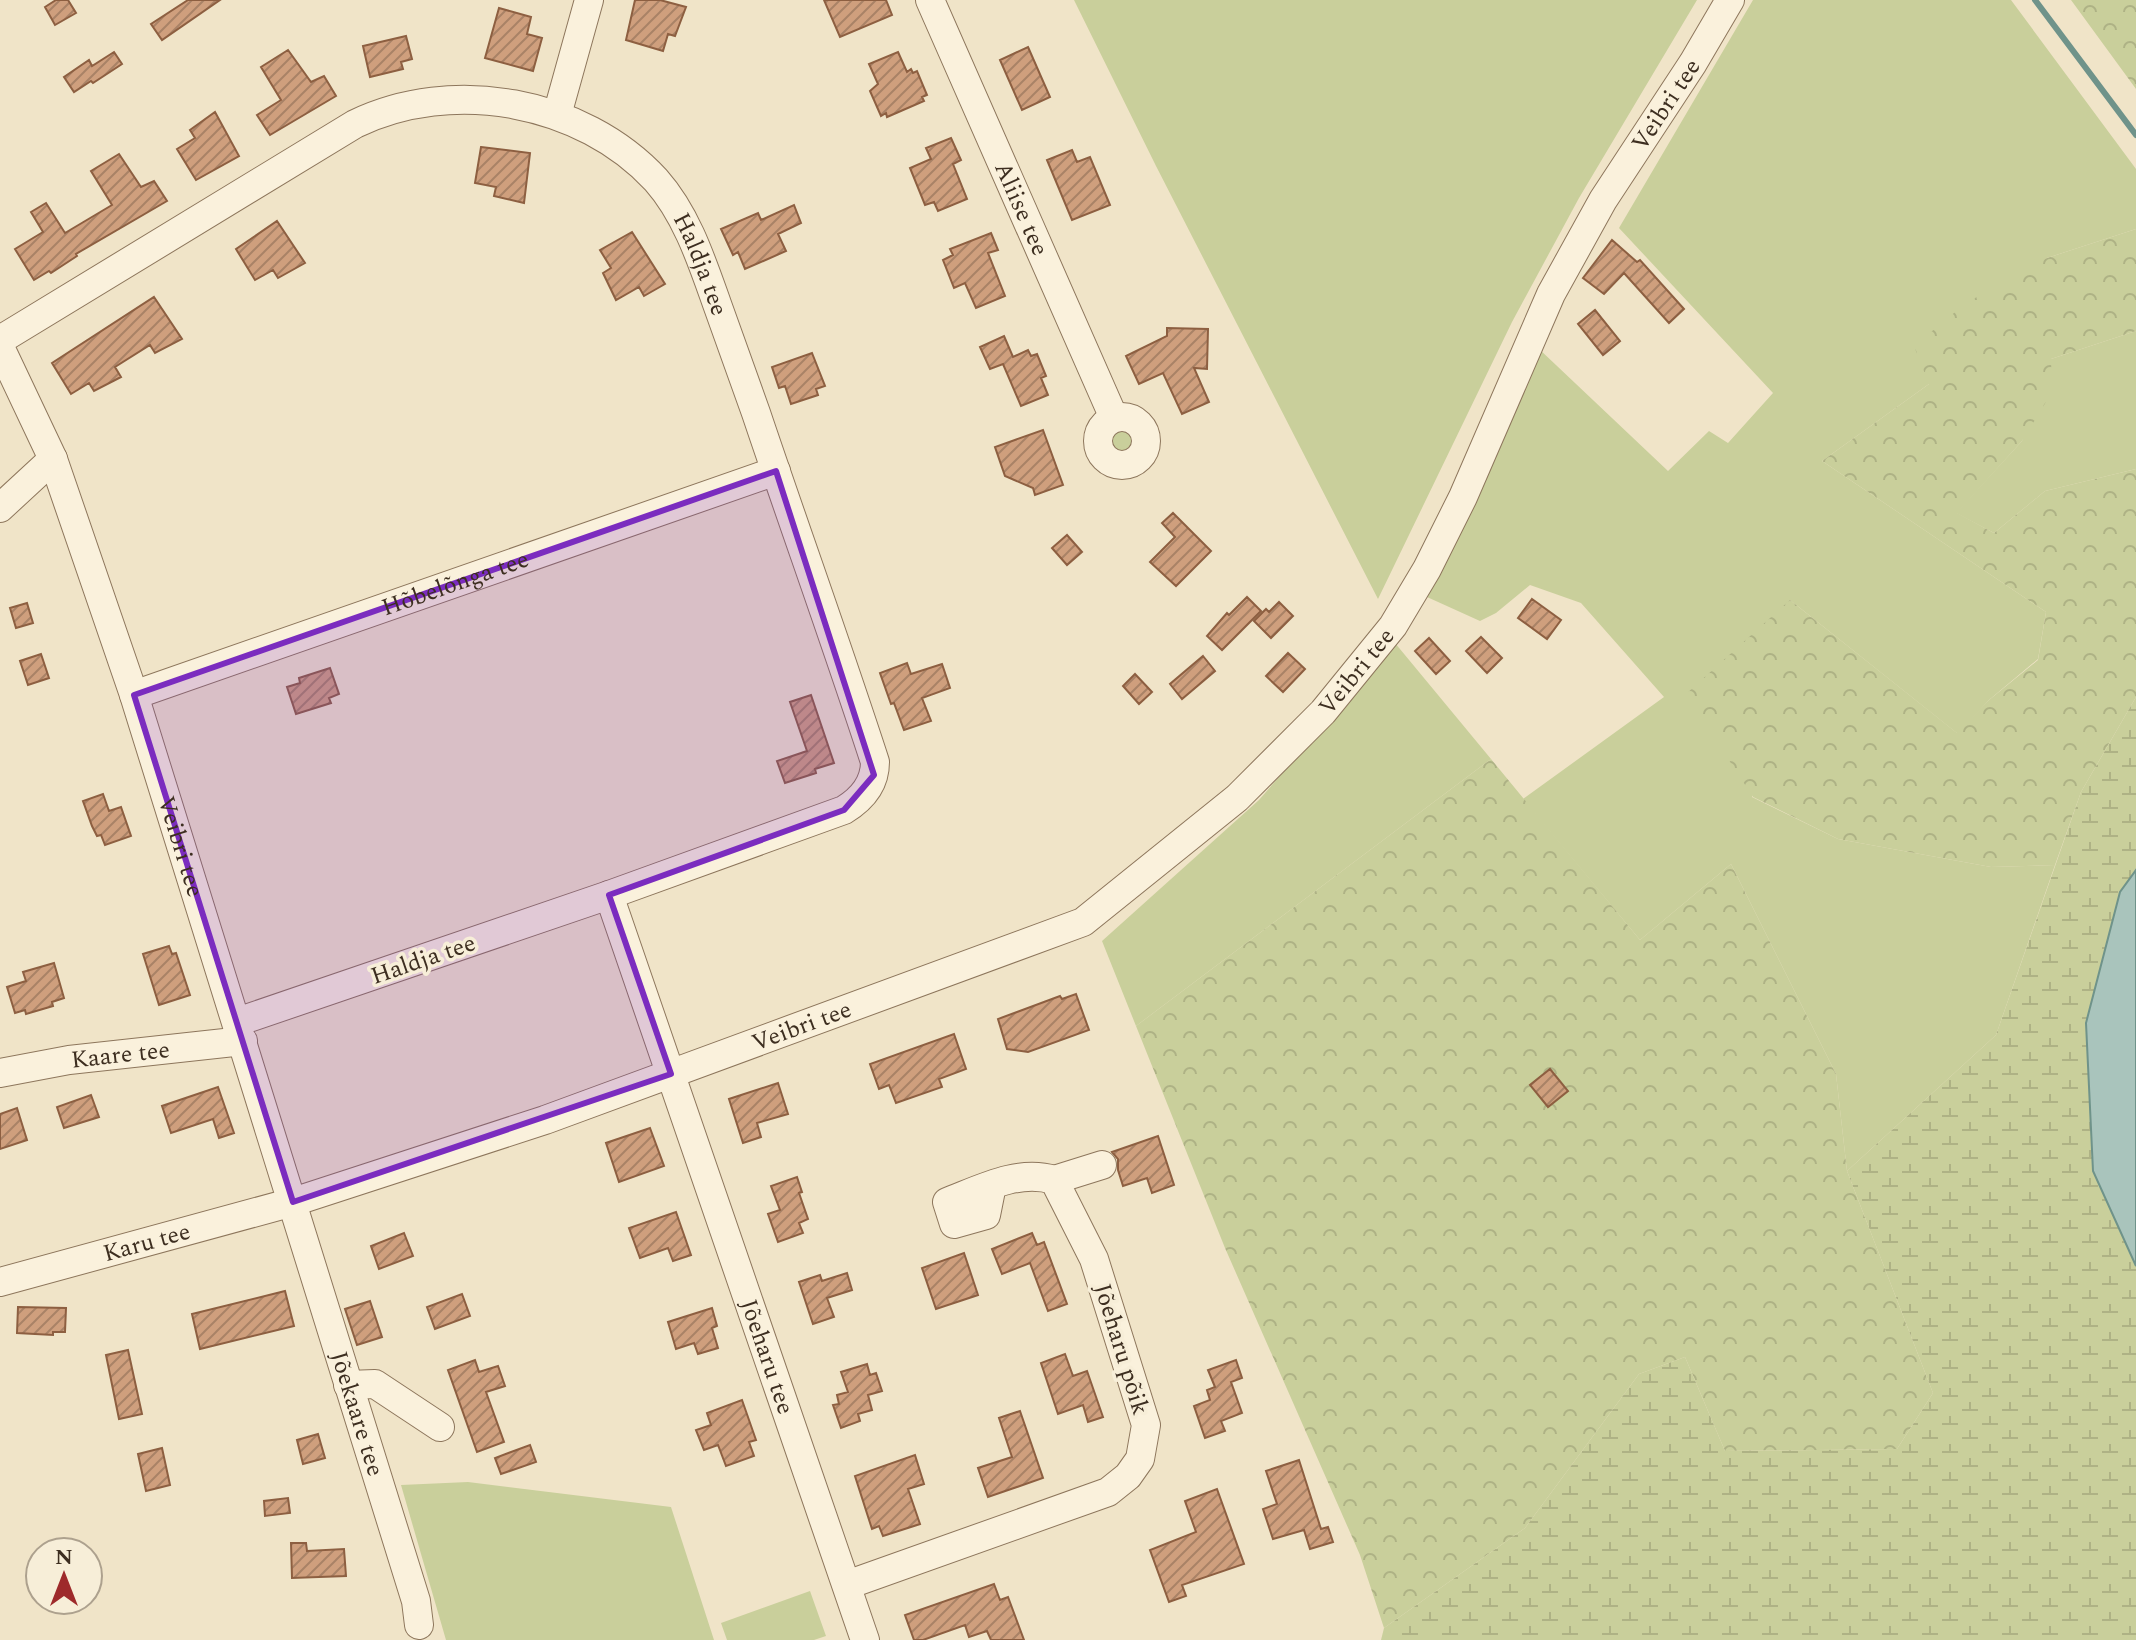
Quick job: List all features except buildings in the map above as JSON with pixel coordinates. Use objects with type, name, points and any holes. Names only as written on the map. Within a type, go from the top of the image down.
[{"type":"street","points":[[557,115],[589,0]]},
{"type":"street","name":"Aliise tee","points":[[930,0],[1114,418]]},
{"type":"street","name":"Veibri tee","points":[[0,347],[53,459],[134,695],[293,1202],[545,1120],[1083,922],[1237,798],[1323,712],[1393,626],[1427,569],[1463,497],[1551,294],[1603,200],[1693,63],[1730,0]]},
{"type":"street","name":"Haldja tee","points":[[0,340],[355,124],[383,111],[430,101],[477,100],[557,115],[604,138],[629,155],[656,181],[672,202],[695,244],[776,471],[875,762],[874,775],[864,795],[844,810],[240,1032]]},
{"type":"street","points":[[0,508],[53,459]]},
{"type":"street","name":"Hõbelõnga tee","points":[[134,695],[776,471]]},
{"type":"street","points":[[609,895],[671,1074]]},
{"type":"street","name":"Kaare tee","points":[[0,1073],[240,1032]]},
{"type":"street","name":"Jõeharu tee","points":[[671,1074],[865,1640]]},
{"type":"street","points":[[992,1185],[1021,1176],[1054,1180],[1102,1165]]},
{"type":"street","name":"Jõeharu põik","points":[[847,1585],[1108,1492],[1128,1476],[1140,1459],[1146,1425],[1127,1358],[1094,1259],[1054,1180]]},
{"type":"street","name":"Karu tee","points":[[0,1282],[293,1202]]},
{"type":"street","name":"Jõekaare tee","points":[[293,1202],[416,1601],[419,1625]]},
{"type":"street","points":[[348,1385],[375,1384],[440,1427]]},
{"type":"highlighted area","points":[[776,471],[874,775],[844,810],[609,895],[671,1074],[293,1202],[134,695]]},
{"type":"green space","points":[[1074,0],[1697,0],[1579,198],[1512,322],[1378,599],[1156,166]]},
{"type":"green space","points":[[1753,0],[2011,0],[2136,169],[2136,229],[2047,258],[1929,384],[1822,461],[2046,612],[2038,659],[1989,700],[1958,734],[1790,600],[1752,797],[1838,839],[1991,867],[2055,865],[1996,1035],[1847,1171],[1836,1074],[1731,864],[1640,940],[1523,799],[1664,697],[1581,603],[1530,585],[1496,613],[1480,621],[1427,597],[1538,348],[1668,471],[1709,431],[1728,443],[1773,393],[1619,228]]},
{"type":"green space","points":[[2071,0],[2136,0],[2136,89]]},
{"type":"green space","points":[[2136,229],[2136,331],[2051,359],[2052,392],[2022,441],[1957,513],[1994,533],[2045,491],[2136,469],[2136,697],[2081,792],[2055,865],[1991,867],[1838,839],[1753,797],[1686,694],[1790,600],[1957,733],[1989,700],[2038,660],[2046,612],[1822,461],[1929,384],[1914,346],[1966,303],[2047,258]]},
{"type":"green space","points":[[2136,331],[2136,469],[2045,491],[1994,533],[1956,513],[2022,441],[2051,359]]},
{"type":"green space","points":[[1122,423],[1135,429],[1141,442],[1135,455],[1122,461],[1109,455],[1103,442],[1109,429]]},
{"type":"green space","points":[[1395,643],[1491,759],[1136,1026],[1102,941],[1259,800]]},
{"type":"green space","points":[[2136,697],[2136,870],[2120,892],[2086,1023],[2093,1171],[2136,1266],[2136,1640],[1381,1640],[1384,1628],[1525,1528],[1639,1374],[1685,1357],[1725,1451],[1897,1449],[1933,1393],[1847,1171],[1996,1035],[2081,792]]},
{"type":"green space","points":[[1491,759],[1640,940],[1731,864],[1836,1074],[1847,1171],[1933,1393],[1897,1449],[1725,1451],[1685,1357],[1639,1374],[1525,1528],[1384,1628],[1360,1555],[1225,1248],[1136,1026]]},
{"type":"green space","points":[[468,1482],[671,1507],[714,1640],[446,1640],[401,1485]]},
{"type":"green space","points":[[810,1591],[826,1636],[814,1640],[727,1640],[721,1623]]},
{"type":"water","points":[[2136,870],[2136,1266],[2093,1171],[2086,1023],[2120,892]]},
{"type":"waterway","points":[[2035,0],[2136,135]]}]
